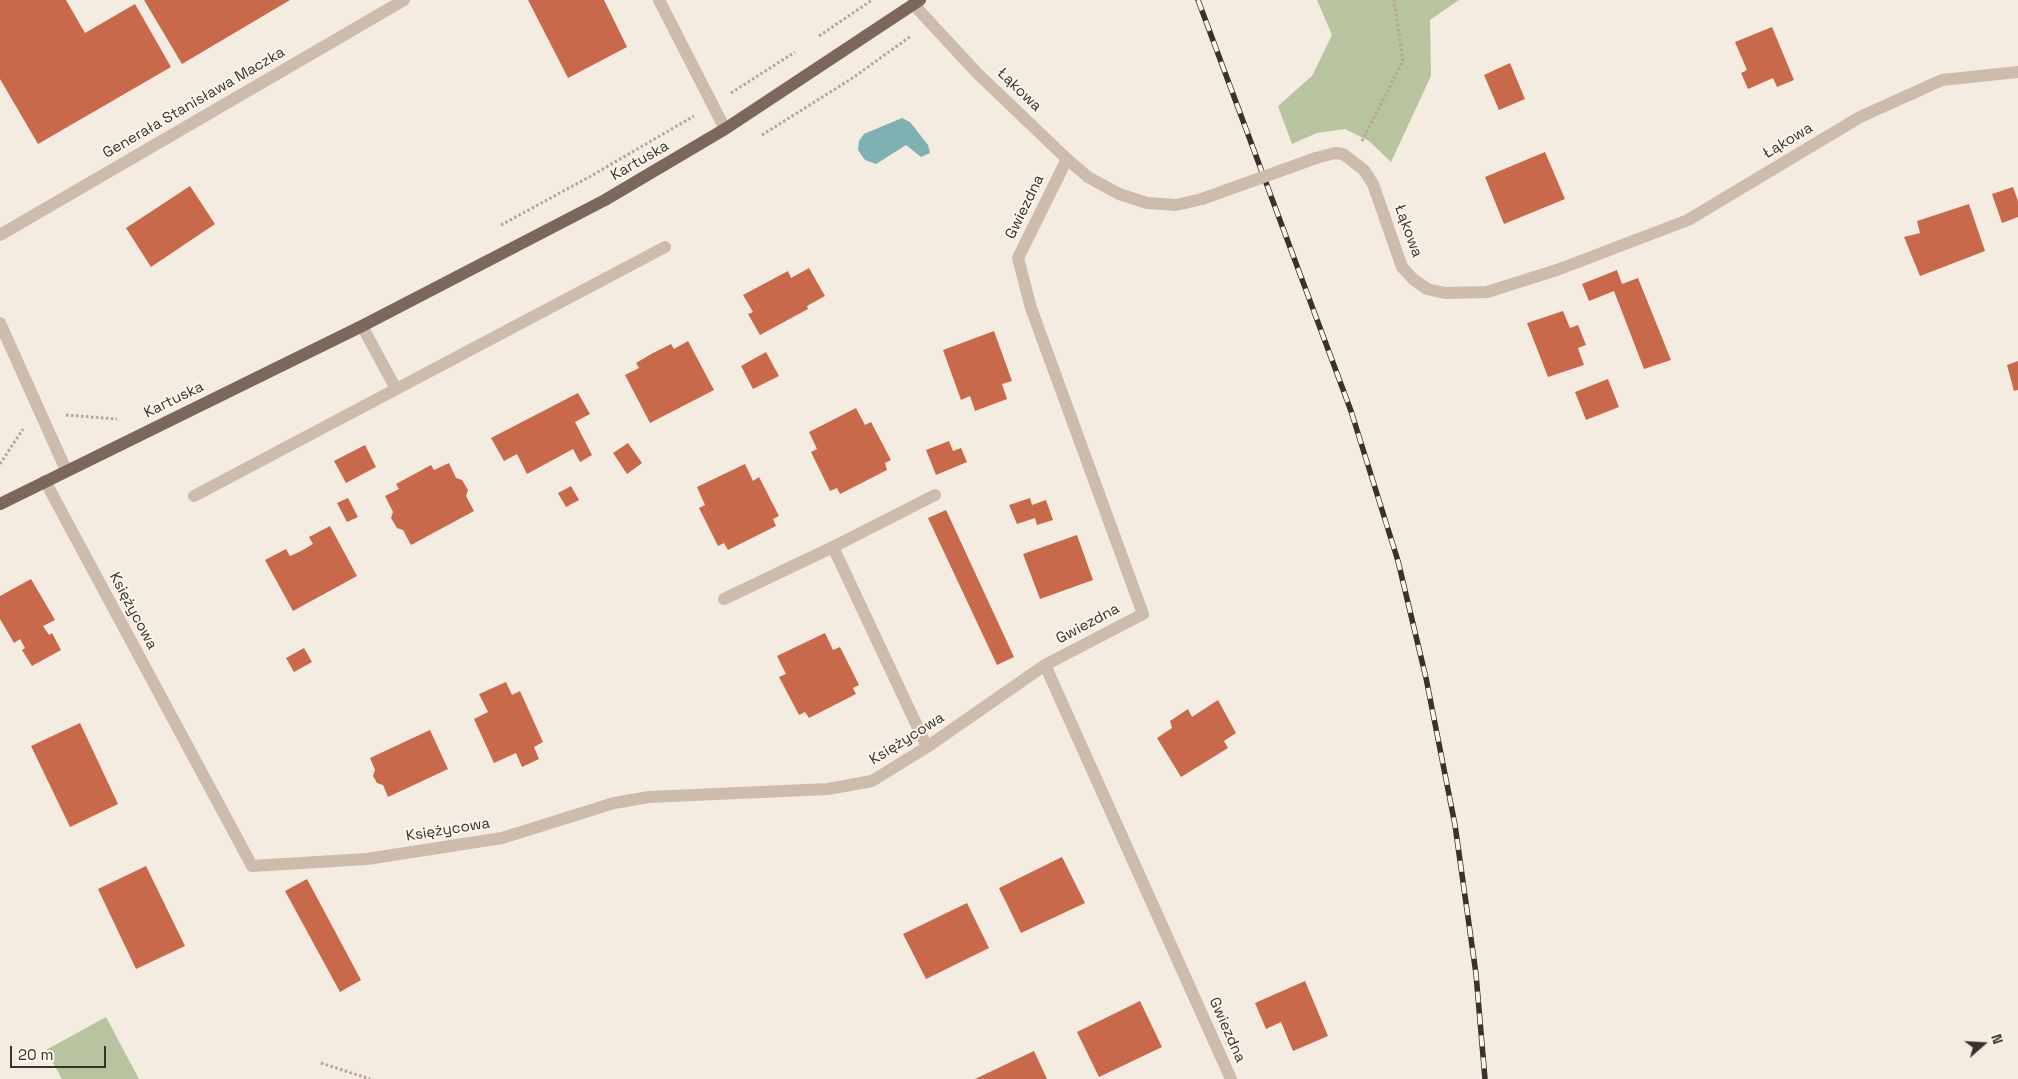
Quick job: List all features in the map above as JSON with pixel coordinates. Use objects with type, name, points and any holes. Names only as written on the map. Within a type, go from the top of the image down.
[{"type":"main road","name":"Kartuska","points":[[0,504],[362,326],[605,200],[725,129],[917,2]]},
{"type":"street","name":"Generała Stanisława Maczka","points":[[0,234],[404,0]]},
{"type":"street","points":[[659,0],[725,129]]},
{"type":"street","name":"Łąkowa","points":[[917,2],[977,72],[1066,159],[1104,187],[1132,199],[1160,206],[1176,206],[1202,199],[1335,153],[1353,160],[1364,170],[1373,184],[1402,267],[1413,279],[1427,289],[1445,293],[1487,292],[1557,270],[1688,220],[1860,117],[1942,80],[2018,72]]},
{"type":"street","name":"Gwiezdna","points":[[1066,159],[1018,258],[1031,308],[1143,614],[1045,665],[1231,1079]]},
{"type":"street","points":[[194,496],[665,247]]},
{"type":"street","points":[[0,322],[66,470]]},
{"type":"street","points":[[362,326],[396,389]]},
{"type":"street","name":"Księżycowa","points":[[45,481],[252,866],[367,859],[502,838],[614,804],[649,798],[828,789],[872,781],[927,747],[1045,665]]},
{"type":"street","points":[[724,599],[833,547],[935,495]]},
{"type":"street","points":[[833,547],[927,747]]},
{"type":"path","points":[[812,41],[872,0]]},
{"type":"path","points":[[1353,160],[1403,61],[1394,0]]},
{"type":"path","points":[[495,228],[591,176],[712,105],[796,52]]},
{"type":"path","points":[[0,464],[23,429],[61,414],[123,420]]},
{"type":"path","points":[[321,1063],[370,1079]]},
{"type":"green space","points":[[1317,0],[1459,0],[1430,20],[1431,76],[1391,162],[1369,141],[1345,129],[1317,133],[1292,144],[1278,106],[1312,76],[1332,35]]},
{"type":"green space","points":[[106,1017],[139,1079],[62,1079],[46,1050]]},
{"type":"water","points":[[902,118],[910,122],[928,145],[930,153],[921,157],[906,145],[876,164],[865,160],[858,150],[859,141],[864,134]]},
{"type":"building","points":[[0,0],[66,0],[85,33],[135,4],[171,67],[38,144],[0,79]]},
{"type":"building","points":[[144,0],[290,0],[182,64]]},
{"type":"building","points":[[528,0],[604,0],[627,47],[568,78]]},
{"type":"building","points":[[1772,27],[1794,80],[1777,87],[1773,78],[1748,89],[1741,73],[1747,70],[1735,42]]},
{"type":"building","points":[[1510,63],[1525,99],[1499,110],[1484,75]]},
{"type":"building","points":[[1545,152],[1565,199],[1504,224],[1485,177]]},
{"type":"building","points":[[190,186],[215,224],[151,267],[126,228]]},
{"type":"building","points":[[2013,187],[2018,201],[2018,217],[2002,223],[1992,194]]},
{"type":"building","points":[[1969,204],[1985,251],[1920,276],[1904,237],[1920,233],[1917,221]]},
{"type":"building","points":[[809,268],[825,296],[807,306],[808,309],[760,335],[748,314],[753,312],[743,295],[788,271],[791,278]]},
{"type":"building","points":[[1617,270],[1622,284],[1638,278],[1671,360],[1644,369],[1614,291],[1589,301],[1582,284]]},
{"type":"building","points":[[1563,311],[1570,328],[1578,325],[1586,345],[1578,348],[1584,365],[1548,377],[1527,323]]},
{"type":"building","points":[[994,331],[1012,381],[1002,384],[1007,399],[975,411],[970,396],[961,400],[943,350]]},
{"type":"building","points":[[688,341],[714,390],[650,423],[625,375],[639,368],[636,363],[653,353],[671,344],[674,349]]},
{"type":"building","points":[[766,352],[779,376],[753,389],[741,366]]},
{"type":"building","points":[[2018,361],[2018,390],[2014,391],[2007,365]]},
{"type":"building","points":[[1608,379],[1619,407],[1586,420],[1575,392]]},
{"type":"building","points":[[578,393],[590,414],[575,422],[592,455],[580,462],[573,449],[527,474],[517,454],[504,461],[491,438]]},
{"type":"building","points":[[856,408],[865,425],[871,422],[891,460],[885,463],[887,470],[840,494],[837,488],[830,491],[811,452],[817,449],[809,432]]},
{"type":"building","points":[[949,441],[953,451],[961,448],[967,462],[936,475],[926,450]]},
{"type":"building","points":[[628,443],[642,463],[627,474],[613,453]]},
{"type":"building","points":[[365,445],[376,467],[346,483],[334,461]]},
{"type":"building","points":[[449,463],[456,478],[462,480],[468,490],[466,496],[474,511],[411,545],[403,530],[397,528],[391,518],[393,512],[385,496],[399,489],[396,484],[431,465],[434,470]]},
{"type":"building","points":[[745,464],[753,481],[759,477],[779,516],[773,519],[776,526],[728,550],[724,543],[718,546],[699,508],[705,505],[697,487]]},
{"type":"building","points":[[571,486],[579,500],[566,507],[558,493]]},
{"type":"building","points":[[348,498],[358,517],[347,522],[337,503]]},
{"type":"building","points":[[1030,498],[1032,505],[1046,500],[1053,520],[1037,525],[1035,518],[1017,524],[1009,505]]},
{"type":"building","points":[[946,510],[1014,657],[997,665],[928,518]]},
{"type":"building","points":[[330,526],[357,576],[293,611],[265,560],[286,549],[290,556],[301,551],[313,544],[309,537]]},
{"type":"building","points":[[1077,535],[1093,580],[1040,599],[1023,554]]},
{"type":"building","points":[[31,579],[55,620],[43,626],[49,635],[52,633],[61,650],[32,666],[22,650],[25,648],[20,639],[14,643],[0,619],[0,596]]},
{"type":"building","points":[[825,633],[833,650],[840,647],[859,685],[853,688],[856,694],[809,718],[805,712],[799,715],[779,677],[786,674],[777,656]]},
{"type":"building","points":[[304,648],[312,662],[294,672],[286,658]]},
{"type":"building","points":[[506,682],[512,695],[520,691],[543,742],[534,747],[539,759],[522,767],[516,753],[494,763],[474,719],[488,712],[479,694]]},
{"type":"building","points":[[1218,700],[1236,733],[1224,741],[1228,748],[1181,777],[1157,738],[1172,728],[1170,721],[1188,709],[1192,717]]},
{"type":"building","points":[[80,723],[118,804],[70,827],[31,746]]},
{"type":"building","points":[[430,730],[448,769],[388,797],[383,785],[377,783],[373,776],[375,770],[370,758]]},
{"type":"building","points":[[1062,857],[1085,903],[1021,933],[999,888]]},
{"type":"building","points":[[146,866],[185,946],[136,969],[98,889]]},
{"type":"building","points":[[307,879],[361,980],[340,992],[285,891]]},
{"type":"building","points":[[967,903],[989,948],[926,979],[903,934]]},
{"type":"building","points":[[1305,981],[1328,1036],[1293,1051],[1281,1022],[1266,1029],[1255,1003]]},
{"type":"building","points":[[1140,1001],[1162,1047],[1099,1077],[1077,1032]]},
{"type":"building","points":[[1034,1051],[1047,1079],[975,1079]]},
{"type":"railway","points":[[1198,0],[1351,411],[1398,561],[1426,678],[1455,825],[1476,974],[1485,1079]]}]
